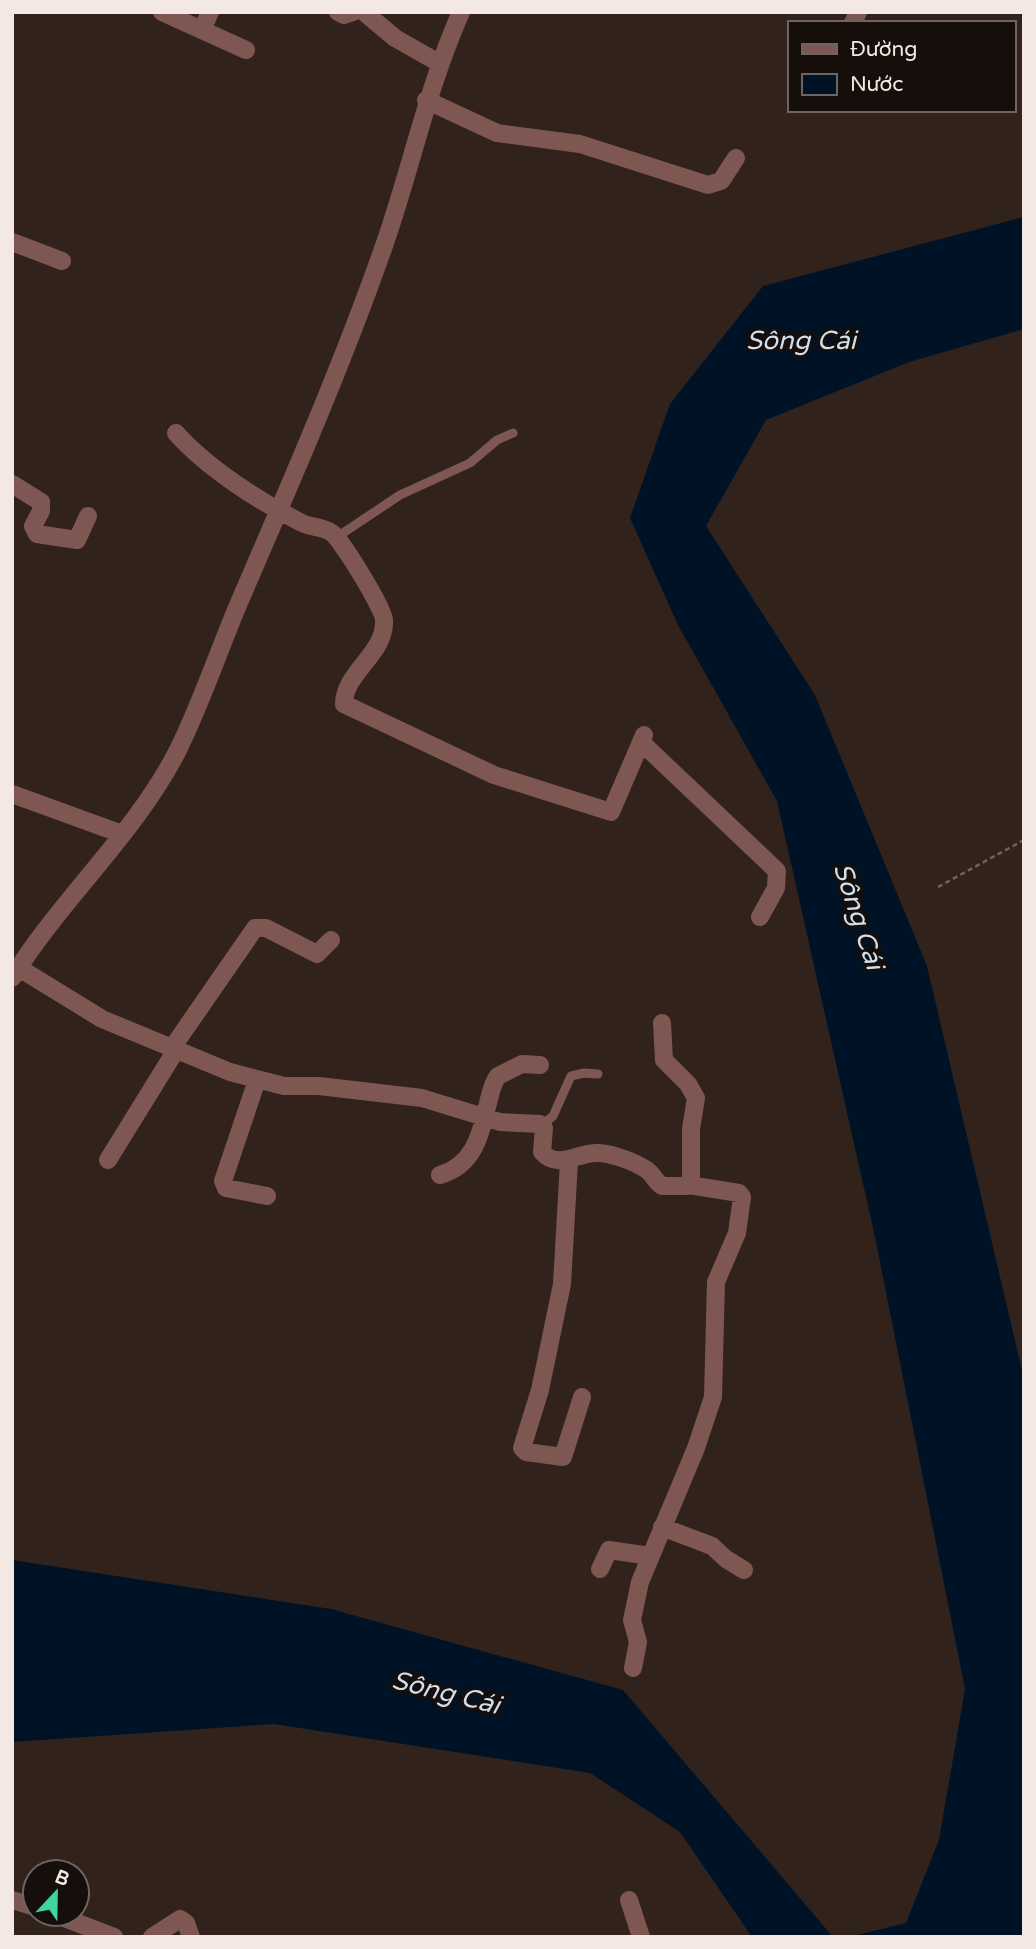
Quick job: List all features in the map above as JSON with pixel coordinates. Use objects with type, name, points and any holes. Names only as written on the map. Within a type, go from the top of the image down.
[{"type":"street","points":[[162,12],[246,50]]},
{"type":"street","points":[[202,30],[210,12]]},
{"type":"street","points":[[338,12],[347,15],[353,12]]},
{"type":"street","points":[[364,12],[395,38],[439,63]]},
{"type":"street","points":[[461,12],[426,100],[383,250],[329,392],[178,750],[121,834],[38,938],[15,973],[102,1018],[257,1080],[284,1086],[319,1086],[422,1098],[500,1122],[542,1125],[544,1155],[569,1162],[585,1153],[609,1155],[641,1167],[662,1186],[689,1185],[736,1191],[742,1197],[737,1233],[716,1282],[713,1397],[696,1448],[650,1556],[634,1603],[632,1620],[638,1642],[633,1668]]},
{"type":"street","points":[[426,100],[497,133],[580,144],[708,185],[721,181],[736,158]]},
{"type":"street","points":[[12,242],[61,261]]},
{"type":"street","points":[[176,433],[198,457],[280,510],[304,524],[324,528],[337,537],[380,607],[384,621],[369,660],[350,685],[344,704],[494,775],[611,812],[643,739],[778,871],[776,888],[760,916]]},
{"type":"street","points":[[12,484],[41,502],[41,511],[33,526],[37,534],[77,540],[88,516]]},
{"type":"street","points":[[12,794],[121,834]]},
{"type":"street","points":[[108,1160],[174,1049],[255,928],[266,928],[317,954],[331,940]]},
{"type":"street","points":[[662,1023],[664,1059],[688,1084],[696,1098],[689,1185]]},
{"type":"street","points":[[440,1175],[457,1170],[465,1163],[485,1118],[498,1076],[522,1064],[540,1065]]},
{"type":"street","points":[[257,1080],[223,1181],[226,1188],[267,1196]]},
{"type":"street","points":[[569,1162],[562,1284],[540,1390],[522,1448],[526,1452],[563,1457],[582,1396]]},
{"type":"street","points":[[662,1527],[712,1546],[744,1570]]},
{"type":"street","points":[[600,1569],[609,1550],[650,1556]]},
{"type":"street","points":[[629,1900],[641,1937]]},
{"type":"street","points":[[152,1937],[180,1919],[186,1923],[191,1937]]},
{"type":"street","points":[[91,1928],[114,1937]]},
{"type":"lane","points":[[337,537],[400,495],[470,463],[497,440],[513,433]]},
{"type":"lane","points":[[542,1125],[553,1116],[571,1076],[598,1074]]},
{"type":"path","points":[[938,887],[1024,840]]},
{"type":"water","name":"Sông Cái","points":[[1024,217],[1024,329],[909,362],[766,420],[706,526],[815,695],[927,966],[1024,1379],[1024,1937],[849,1937],[906,1923],[939,1840],[965,1689],[875,1237],[777,801],[678,625],[630,518],[670,404],[763,286]]},
{"type":"water","name":"Sông Cái","points":[[12,1560],[331,1609],[623,1690],[833,1937],[752,1937],[680,1832],[590,1773],[274,1724],[12,1742]]}]
